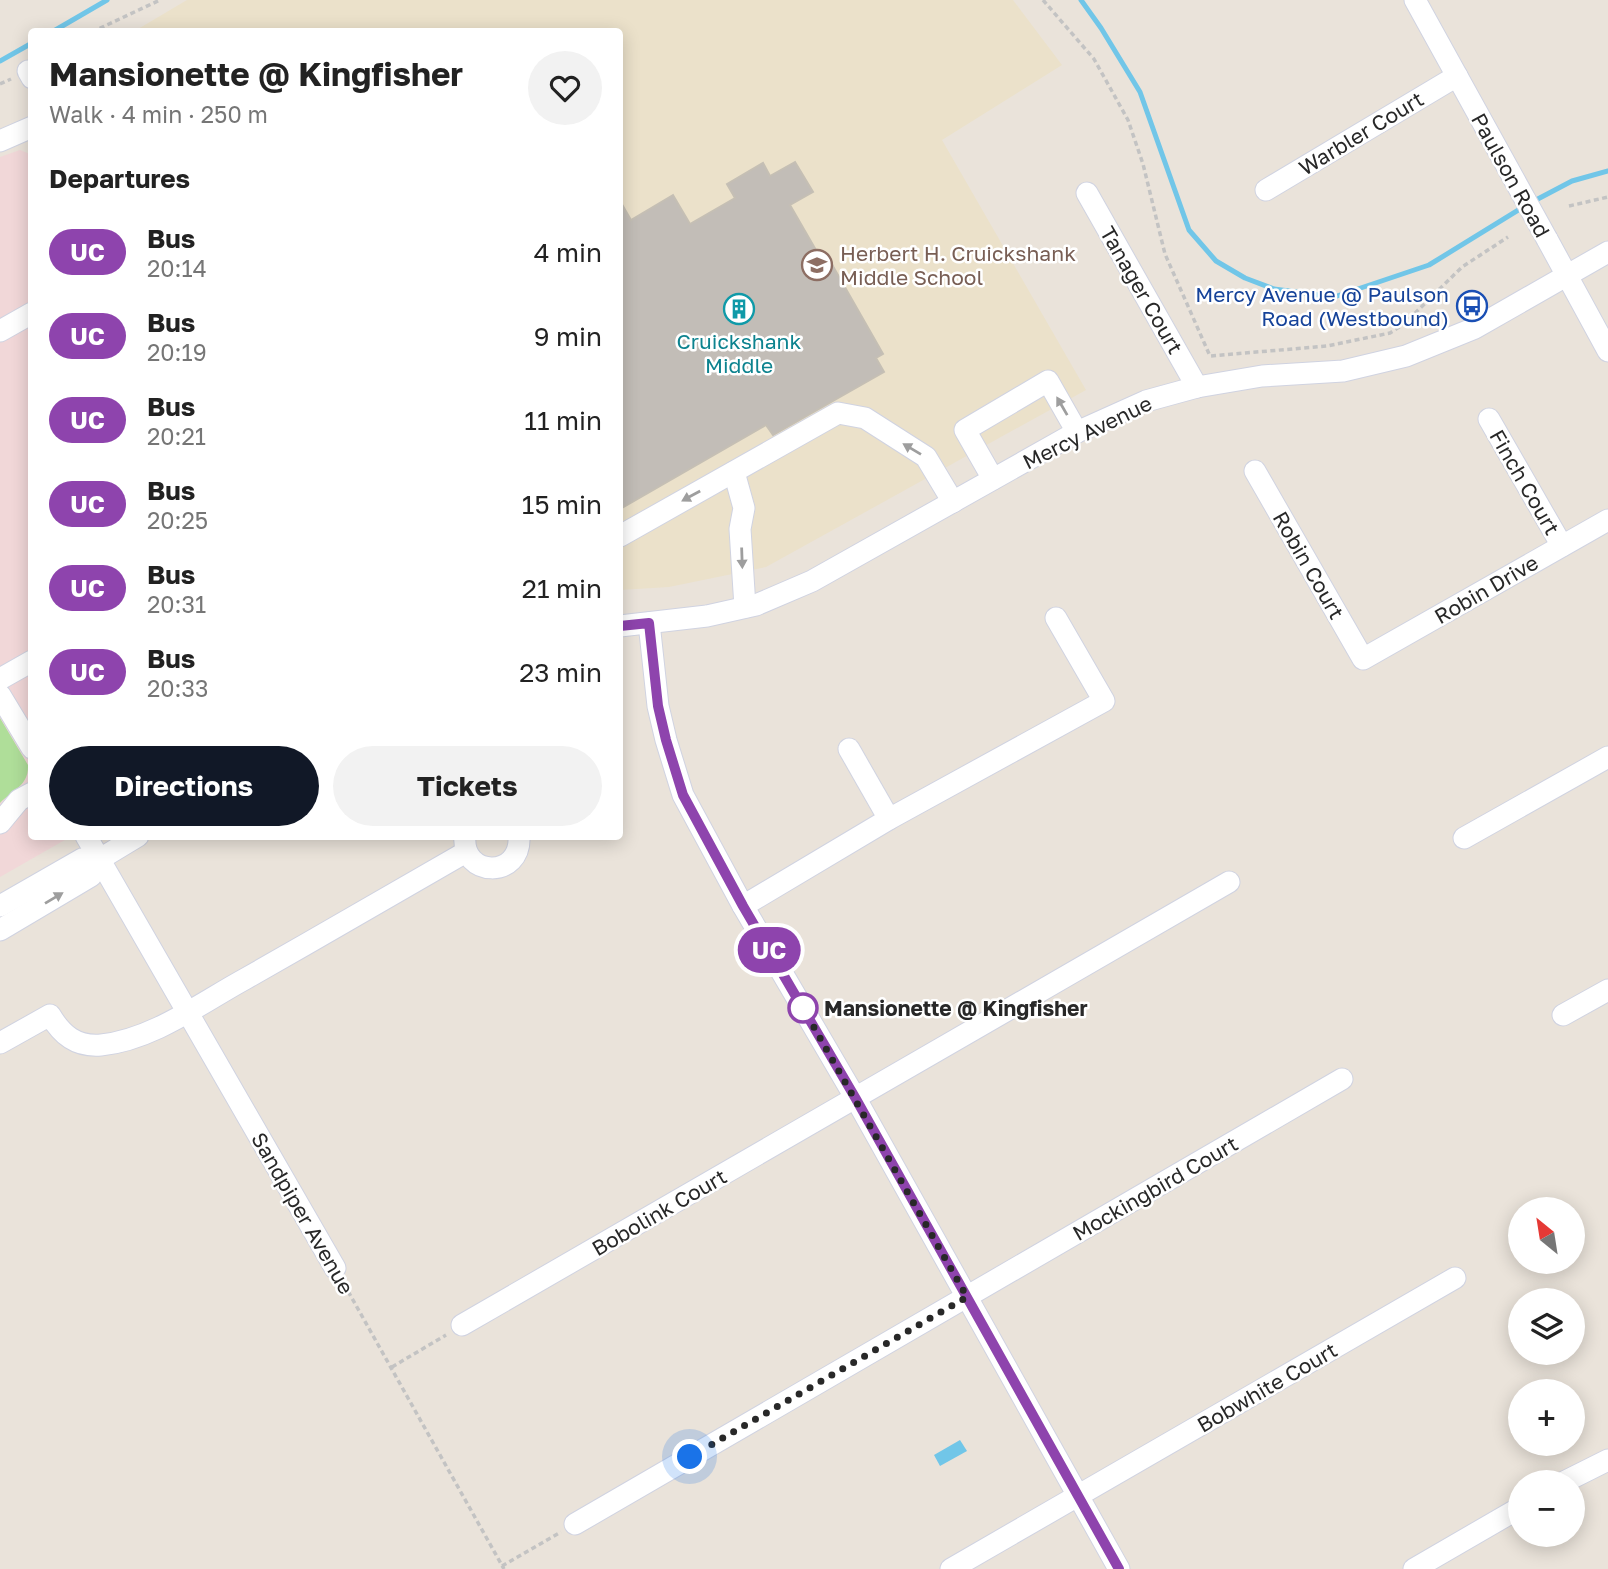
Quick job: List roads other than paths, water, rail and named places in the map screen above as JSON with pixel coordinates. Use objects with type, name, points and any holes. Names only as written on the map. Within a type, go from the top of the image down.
[{"type":"street","name":"Paulson Road","points":[[1415,0],[1608,351]]},
{"type":"street","name":"Warbler Court","points":[[1266,190],[1457,76]]},
{"type":"street","points":[[0,141],[28,129]]},
{"type":"street","name":"Tanager Court","points":[[1087,193],[1197,387]]},
{"type":"street","name":"Mercy Avenue","points":[[623,626],[707,616],[745,607],[812,582],[1077,432],[1146,401],[1197,387],[1262,376],[1343,371],[1406,356],[1475,328],[1608,252]]},
{"type":"street","points":[[0,331],[28,315]]},
{"type":"street","points":[[993,479],[965,430],[1048,381],[1077,432]]},
{"type":"street","points":[[623,534],[838,413],[865,418],[926,457],[953,502]]},
{"type":"street","name":"Finch Court","points":[[1489,419],[1562,546]]},
{"type":"street","name":"Robin Court","points":[[1255,471],[1363,659]]},
{"type":"street","points":[[734,472],[744,508],[740,529],[745,607]]},
{"type":"street","name":"Robin Drive","points":[[1363,659],[1608,520]]},
{"type":"street","points":[[743,906],[889,819],[1104,701],[1056,618]]},
{"type":"street","points":[[649,623],[658,706],[683,795],[743,906],[856,1099],[1119,1569]]},
{"type":"street","points":[[0,679],[28,663]]},
{"type":"street","points":[[0,695],[28,741]]},
{"type":"street","points":[[849,749],[889,819]]},
{"type":"street","points":[[1464,838],[1608,757]]},
{"type":"street","points":[[0,823],[19,800],[28,795]]},
{"type":"street","name":"Sandpiper Avenue","points":[[88,840],[335,1268]]},
{"type":"street","points":[[0,930],[91,876],[100,859],[131,840]]},
{"type":"street","points":[[0,1043],[50,1015],[59,1030],[76,1043],[99,1045],[128,1040],[187,1011],[466,844],[478,865],[496,868],[504,866],[517,852],[518,840]]},
{"type":"street","points":[[0,906],[82,859],[100,859]]},
{"type":"street","name":"Bobolink Court","points":[[463,1325],[1229,882]]},
{"type":"street","points":[[1563,1014],[1608,990]]},
{"type":"street","name":"Mockingbird Court","points":[[575,1524],[1342,1079]]},
{"type":"street","name":"Bobwhite Court","points":[[951,1569],[1455,1278]]},
{"type":"street","points":[[1585,1472],[1608,1460]]},
{"type":"street","points":[[1414,1569],[1508,1515]]},
{"type":"water","points":[[960,1440],[967,1451],[940,1466],[934,1455]]},
{"type":"waterway","points":[[59,28],[107,0]]},
{"type":"waterway","points":[[1081,0],[1140,92],[1189,230],[1216,261],[1245,278],[1274,289],[1334,297],[1429,265],[1525,206]]},
{"type":"waterway","points":[[0,61],[28,45]]},
{"type":"waterway","points":[[1534,201],[1572,181],[1608,171]]},
{"type":"place","name":"Herbert H. Cruickshank Middle School","points":[[817,265]]},
{"type":"place","name":"Mercy Avenue @ Paulson Road (Westbound)","points":[[1472,306]]},
{"type":"place","name":"Cruickshank Middle","points":[[739,309]]},
{"type":"place","name":"Mansionette @ Kingfisher","points":[[803,1008]]}]
